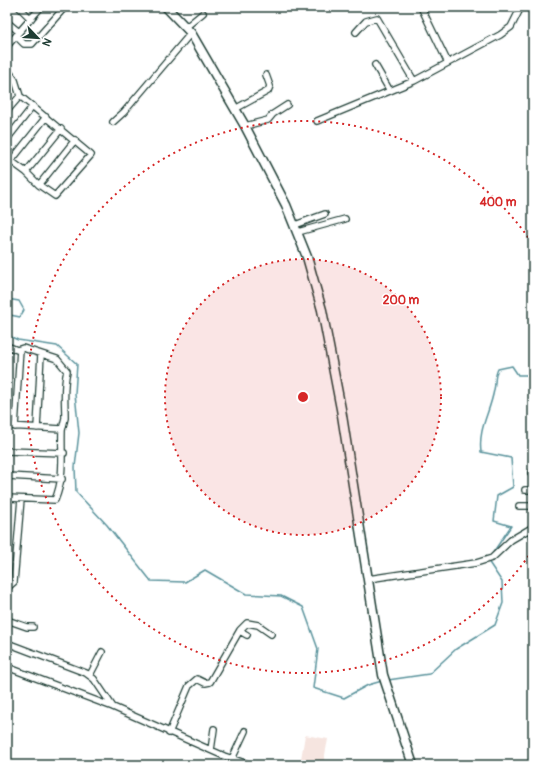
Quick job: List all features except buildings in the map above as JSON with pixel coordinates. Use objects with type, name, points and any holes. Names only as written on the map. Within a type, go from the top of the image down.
[{"type":"street","points":[[19,7],[31,19]]},
{"type":"street","points":[[7,46],[41,7]]},
{"type":"street","points":[[7,22],[24,44],[32,44],[65,7]]},
{"type":"street","points":[[166,7],[189,30],[245,126],[297,229],[322,310],[341,409],[383,675],[413,765]]},
{"type":"street","points":[[421,7],[448,63]]},
{"type":"street","points":[[317,121],[414,81],[500,35],[511,27],[520,7]]},
{"type":"street","points":[[113,122],[124,112],[203,13]]},
{"type":"street","points":[[356,32],[366,20],[377,18],[414,81]]},
{"type":"street","points":[[374,65],[390,91]]},
{"type":"street","points":[[7,69],[15,80],[20,96],[75,140],[91,154],[56,196],[39,185],[26,172],[9,159],[46,117]]},
{"type":"street","points":[[235,109],[268,91],[270,86],[266,75]]},
{"type":"street","points":[[7,111],[20,96]]},
{"type":"street","points":[[245,126],[268,120],[273,114],[287,105]]},
{"type":"street","points":[[7,138],[33,106]]},
{"type":"street","points":[[26,172],[61,129]]},
{"type":"street","points":[[39,185],[75,140]]},
{"type":"street","points":[[297,229],[325,214]]},
{"type":"street","points":[[297,229],[345,219]]},
{"type":"street","points":[[7,346],[57,359],[67,371],[64,384],[65,420],[62,429],[64,453],[62,480],[55,500],[7,498]]},
{"type":"street","points":[[15,427],[20,349]]},
{"type":"street","points":[[37,428],[41,354]]},
{"type":"street","points":[[7,426],[62,429]]},
{"type":"street","points":[[7,451],[64,453]]},
{"type":"street","points":[[7,476],[62,480]]},
{"type":"street","points":[[525,490],[533,490]]},
{"type":"street","points":[[7,588],[14,582],[21,498]]},
{"type":"street","points":[[519,506],[533,506]]},
{"type":"street","points":[[368,579],[476,563],[492,558],[511,540],[532,528],[533,537]]},
{"type":"street","points":[[7,620],[27,627],[34,627]]},
{"type":"street","points":[[169,733],[189,686],[196,679],[210,682],[240,631],[247,623],[266,629],[271,634]]},
{"type":"street","points":[[240,631],[248,635]]},
{"type":"street","points":[[7,643],[90,676],[113,707]]},
{"type":"street","points":[[90,676],[102,652]]},
{"type":"street","points":[[7,667],[113,707],[169,733],[232,759],[251,765]]},
{"type":"street","points":[[211,750],[214,729]]},
{"type":"street","points":[[232,759],[245,731]]},
{"type":"shaded area","points":[[305,735],[328,739],[323,765],[300,765]]},
{"type":"waterway","points":[[7,299],[19,301],[24,310],[20,317],[10,315],[7,320]]},
{"type":"waterway","points":[[7,335],[18,340],[57,346],[77,364],[75,394],[79,433],[75,467],[76,492],[107,525],[151,581],[185,582],[205,570],[246,594],[281,596],[303,607],[318,649],[313,688],[344,698],[368,685],[382,681]]},
{"type":"waterway","points":[[492,554],[511,526],[494,521],[497,496],[513,487],[511,458],[481,452],[481,435],[495,387],[498,369],[512,366],[518,375],[533,375]]},
{"type":"waterway","points":[[388,680],[429,674],[456,649],[495,625],[503,603],[502,582],[488,561]]}]
